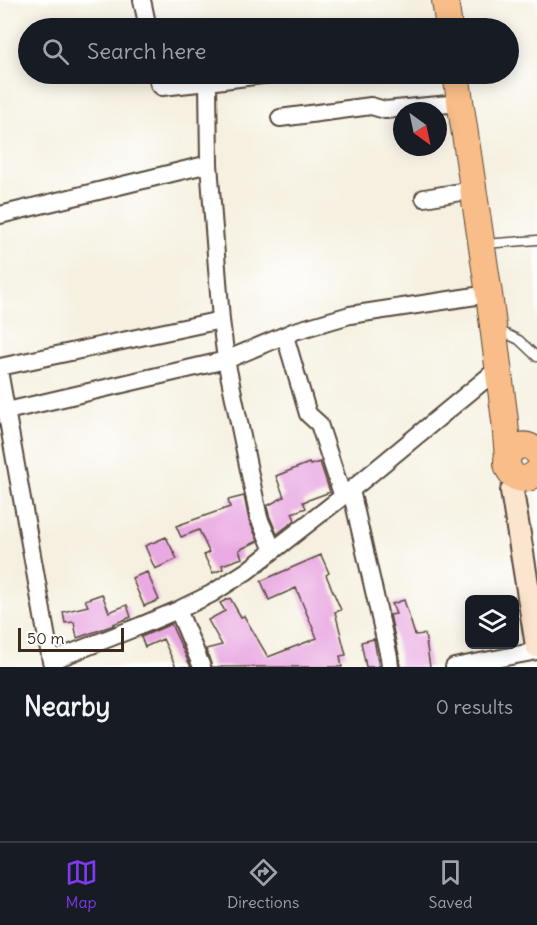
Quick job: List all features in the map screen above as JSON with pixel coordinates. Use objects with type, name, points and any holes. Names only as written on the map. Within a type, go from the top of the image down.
[{"type":"main road","points":[[445,0],[448,18]]},
{"type":"main road","points":[[457,84],[473,190],[489,244],[489,294],[499,330],[499,368],[505,421],[530,455]]},
{"type":"main road","points":[[512,491],[537,646]]},
{"type":"street","points":[[142,0],[146,18]]},
{"type":"street","points":[[159,84],[162,87],[190,84]]},
{"type":"street","points":[[208,84],[209,164],[226,360],[259,518],[273,550]]},
{"type":"street","points":[[280,118],[371,106],[385,110],[460,103]]},
{"type":"street","points":[[0,215],[209,164]]},
{"type":"street","points":[[424,198],[473,190]]},
{"type":"street","points":[[7,411],[226,360],[295,331],[350,315],[489,294]]},
{"type":"street","points":[[0,367],[221,320]]},
{"type":"street","points":[[285,336],[308,414],[319,424],[347,494],[390,667]]},
{"type":"street","points":[[0,376],[47,664],[178,610],[211,594],[247,571],[347,494],[499,368]]},
{"type":"street","points":[[178,610],[202,667]]},
{"type":"street","points":[[454,667],[537,651]]},
{"type":"lane","points":[[489,244],[537,240]]},
{"type":"lane","points":[[499,330],[519,340],[537,357]]},
{"type":"building","points":[[320,462],[330,492],[303,502],[306,508],[292,513],[295,520],[277,534],[267,506],[284,497],[276,476],[309,463],[310,465]]},
{"type":"building","points":[[244,496],[249,520],[258,541],[239,550],[242,558],[222,565],[223,569],[213,573],[204,555],[209,552],[199,530],[181,537],[176,526],[230,507],[228,500]]},
{"type":"building","points":[[166,537],[177,559],[155,569],[145,546]]},
{"type":"building","points":[[321,555],[329,573],[326,575],[341,610],[335,612],[346,655],[340,656],[342,667],[212,667],[206,649],[222,645],[208,620],[225,611],[220,603],[230,598],[241,617],[244,616],[268,657],[317,638],[296,588],[269,600],[261,581]]},
{"type":"building","points":[[147,572],[159,600],[144,606],[132,578]]},
{"type":"building","points":[[102,594],[109,612],[127,605],[131,617],[77,638],[74,622],[65,623],[63,612],[88,606],[85,600]]},
{"type":"building","points":[[404,600],[415,635],[425,634],[430,667],[400,667],[390,615],[396,614],[392,604]]},
{"type":"building","points":[[171,624],[191,667],[176,667],[163,639],[145,647],[141,637]]},
{"type":"building","points":[[374,639],[379,667],[366,667],[361,642]]}]
